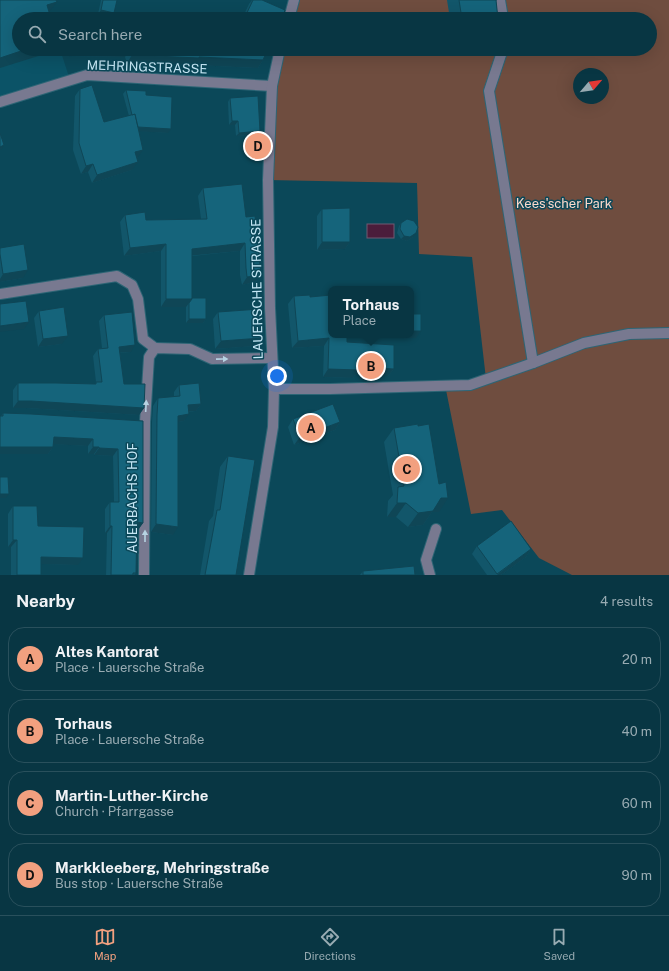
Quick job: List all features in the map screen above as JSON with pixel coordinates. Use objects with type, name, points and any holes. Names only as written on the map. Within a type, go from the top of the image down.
[{"type":"street","points":[[291,12],[294,0]]},
{"type":"street","points":[[500,0],[502,12]]},
{"type":"street","name":"LAUERSCHE STRASSE","points":[[249,575],[273,427],[274,389],[268,180],[272,86],[278,56]]},
{"type":"street","points":[[501,56],[489,91],[533,363]]},
{"type":"street","name":"MEHRINGSTRASSE","points":[[0,102],[87,75],[272,86]]},
{"type":"street","points":[[0,294],[117,276],[132,285],[138,299],[143,339],[155,348],[190,349],[212,359],[272,358]]},
{"type":"street","points":[[274,389],[470,385],[584,343],[629,334],[669,334]]},
{"type":"street","name":"AUERBACHS HOF","points":[[144,575],[141,422],[149,357],[155,348]]},
{"type":"street","points":[[430,575],[426,560],[436,529]]},
{"type":"shaded area","points":[[0,0],[12,12],[12,56],[62,56],[70,80],[0,102]]},
{"type":"shaded area","points":[[367,224],[394,224],[394,238],[367,238]]},
{"type":"green space","name":"Kees'scher Park","points":[[294,0],[669,0],[669,575],[572,575],[539,558],[502,510],[471,514],[445,385],[486,379],[472,257],[419,254],[417,183],[268,180],[272,86],[278,56],[657,56],[657,12],[291,12]]},
{"type":"building","points":[[0,0],[56,0],[57,2],[47,5],[49,12],[12,12],[12,54],[0,58]]},
{"type":"building","points":[[103,0],[117,0],[114,12],[101,10]]},
{"type":"building","points":[[253,0],[262,0],[285,10],[284,12],[247,12]]},
{"type":"building","points":[[459,0],[496,0],[497,12],[461,12]]},
{"type":"building","points":[[154,56],[265,56],[263,60]]},
{"type":"building","points":[[92,85],[104,122],[135,114],[143,150],[135,152],[138,162],[97,175],[93,164],[86,166],[79,143],[80,89]]},
{"type":"building","points":[[126,90],[146,91],[146,95],[172,97],[171,129],[138,127],[135,114],[132,115]]},
{"type":"building","points":[[258,96],[260,131],[239,133],[238,121],[232,121],[230,98]]},
{"type":"building","points":[[0,133],[4,145],[0,147]]},
{"type":"building","points":[[242,184],[246,217],[255,216],[261,275],[247,277],[245,243],[192,249],[192,299],[166,299],[166,244],[130,248],[125,215],[145,212],[146,220],[207,219],[203,188]]},
{"type":"building","points":[[350,208],[350,242],[322,242],[322,209]]},
{"type":"building","points":[[407,219],[414,221],[418,227],[416,233],[410,237],[404,236],[400,229],[401,223]]},
{"type":"building","points":[[24,244],[28,270],[3,274],[0,248]]},
{"type":"building","points":[[310,295],[310,297],[328,295],[329,338],[298,341],[294,296]]},
{"type":"building","points":[[192,298],[206,298],[206,319],[189,319],[189,303]]},
{"type":"building","points":[[26,301],[29,322],[0,326],[0,304]]},
{"type":"building","points":[[64,307],[68,336],[43,339],[39,311]]},
{"type":"building","points":[[260,309],[262,338],[221,341],[218,312]]},
{"type":"building","points":[[132,312],[135,345],[119,347],[124,384],[145,384],[144,408],[18,401],[18,383],[96,384],[96,382],[102,382],[98,349],[108,348],[104,315]]},
{"type":"building","points":[[414,314],[421,314],[421,331],[414,331]]},
{"type":"building","points":[[329,338],[347,338],[347,342],[394,345],[394,369],[358,367],[358,370],[328,369]]},
{"type":"building","points":[[199,383],[201,404],[188,405],[189,414],[178,416],[178,527],[156,524],[158,398],[180,396],[179,385]]},
{"type":"building","points":[[333,404],[340,422],[300,437],[293,419]]},
{"type":"building","points":[[3,413],[143,421],[143,523],[137,522],[136,573],[133,573],[133,575],[111,575],[112,526],[110,526],[110,502],[119,502],[118,449],[93,447],[93,439],[54,437],[53,447],[0,447],[0,416],[3,416]]},
{"type":"building","points":[[418,424],[418,426],[429,424],[439,484],[446,482],[448,498],[441,498],[433,511],[418,513],[406,503],[397,503],[398,487],[404,486],[394,428]]},
{"type":"building","points":[[228,456],[255,460],[236,575],[205,575],[217,510],[220,510]]},
{"type":"building","points":[[0,477],[8,477],[9,494],[0,494]]},
{"type":"building","points":[[13,506],[37,506],[38,526],[84,527],[83,558],[41,557],[41,575],[17,575],[17,540],[13,540]]},
{"type":"building","points":[[511,521],[531,549],[497,574],[477,546]]},
{"type":"building","points":[[414,566],[415,575],[363,575],[363,571]]},
{"type":"place","name":"Markkleeberg, Mehringstraße","points":[[258,146]]},
{"type":"place","name":"Torhaus","points":[[371,366]]},
{"type":"place","name":"Altes Kantorat","points":[[311,428]]},
{"type":"place","name":"Martin-Luther-Kirche","points":[[407,469]]}]
